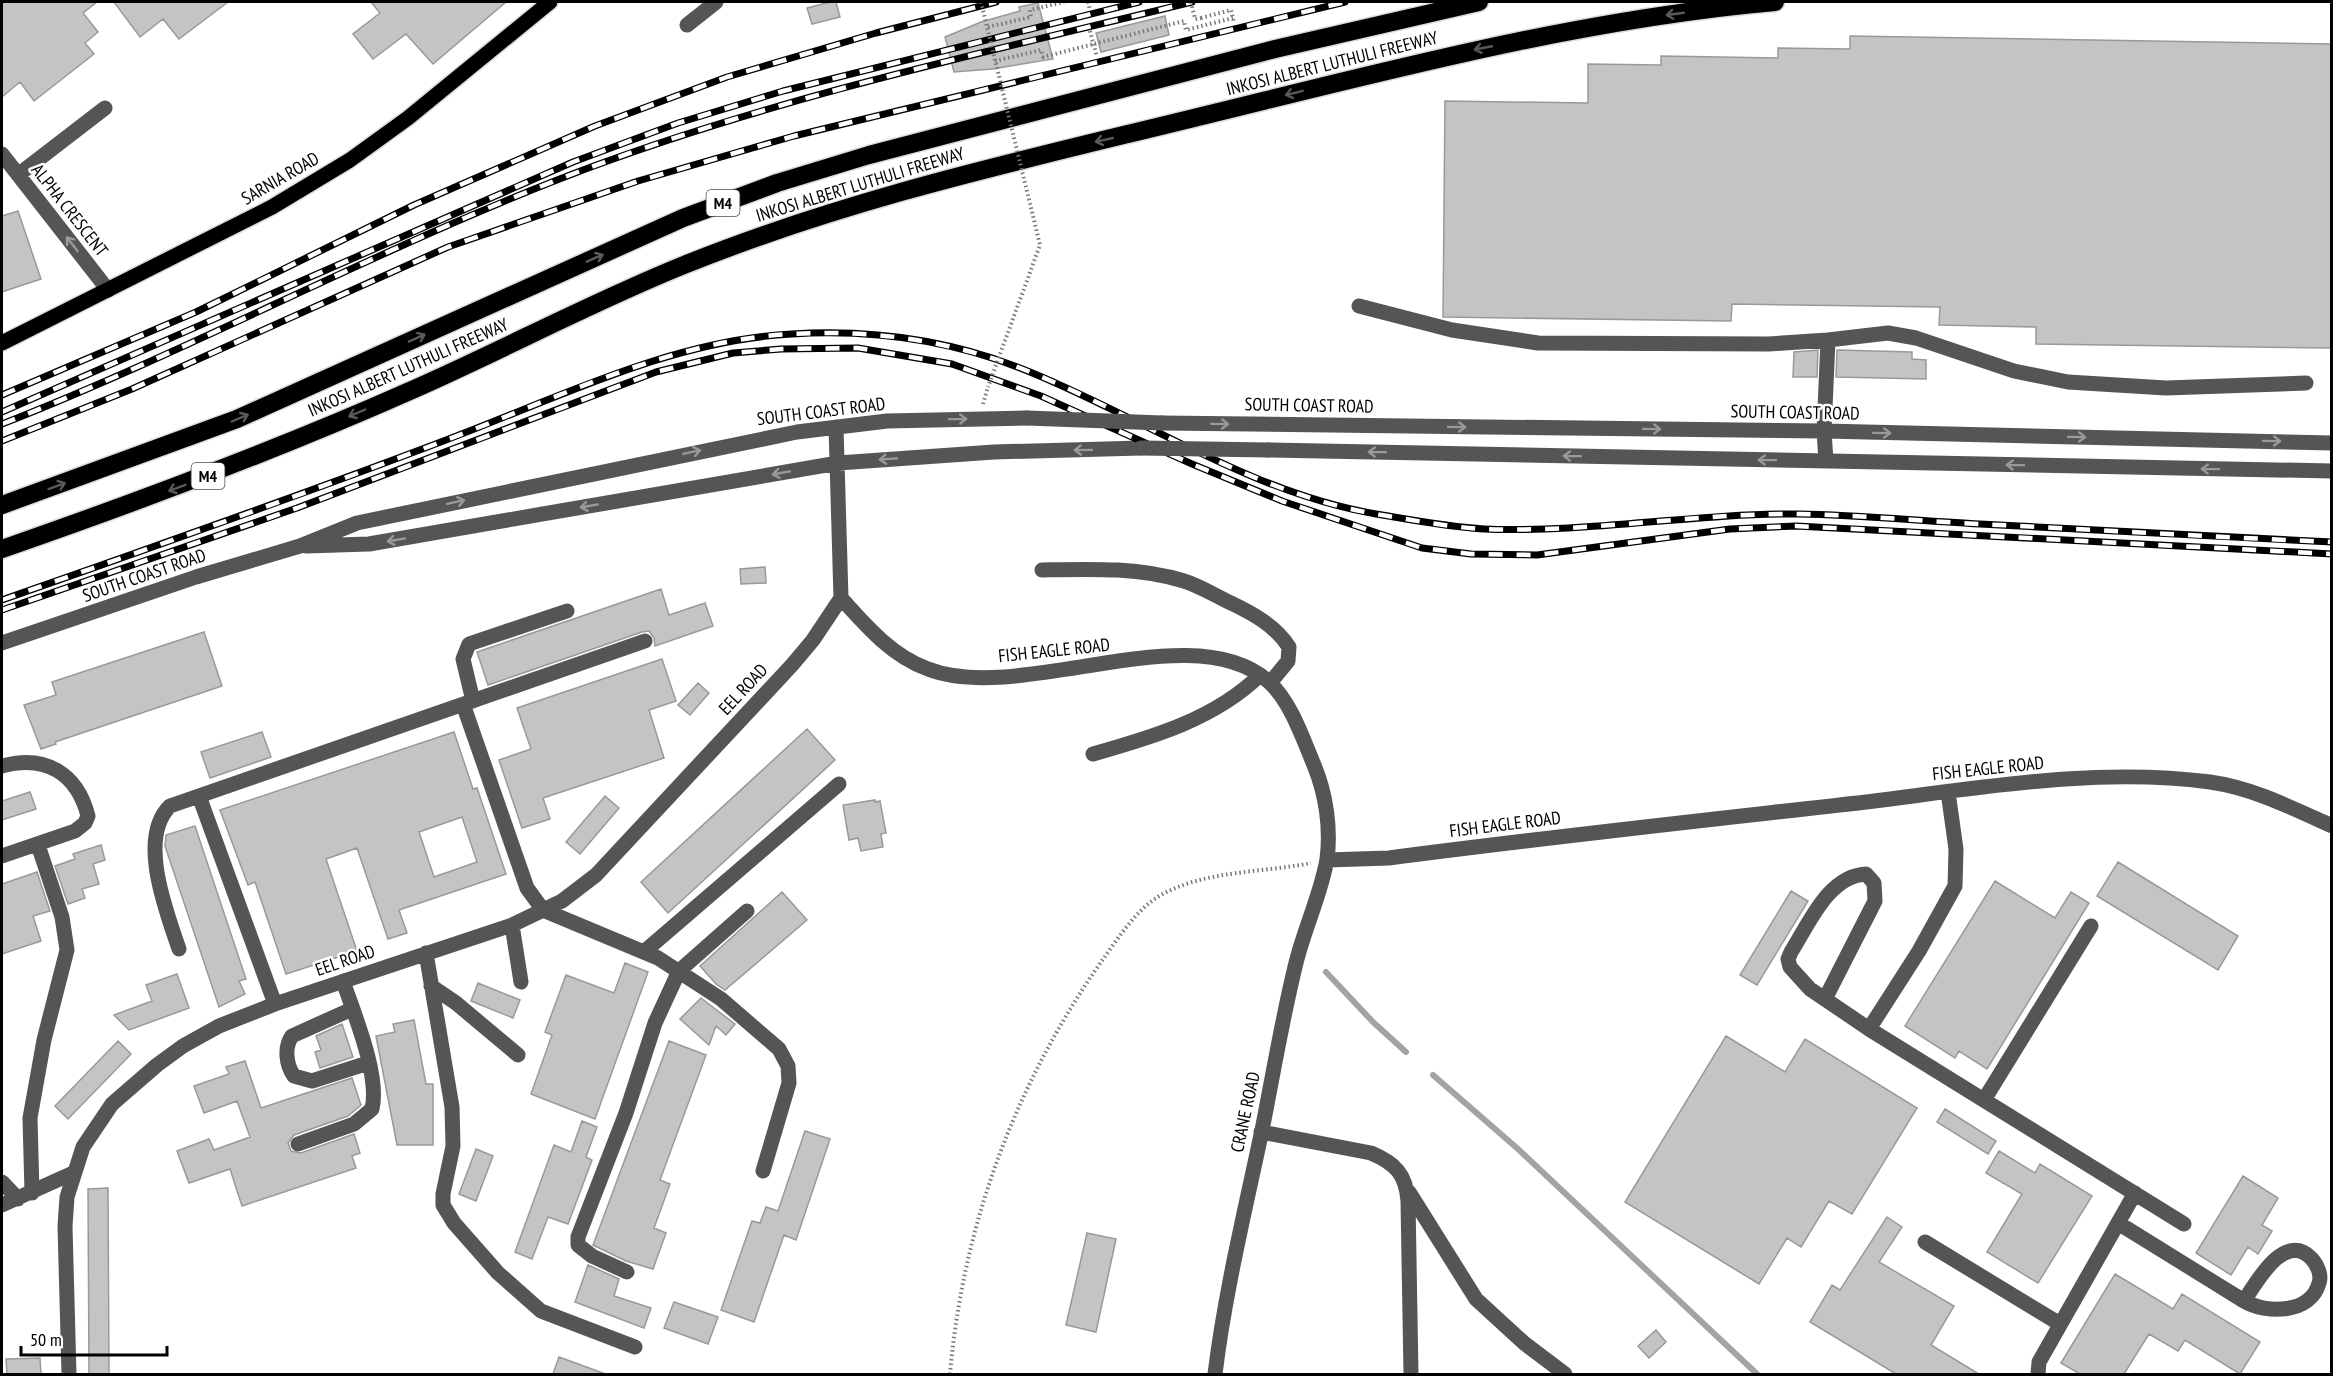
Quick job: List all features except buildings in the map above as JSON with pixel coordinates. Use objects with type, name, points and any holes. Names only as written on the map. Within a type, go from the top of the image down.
[{"type":"highway","name":"INKOSI ALBERT LUTHULI FREEWAY","points":[[2,505],[237,419],[684,218],[777,183],[880,152],[1275,49],[1479,2]]},
{"type":"highway","name":"INKOSI ALBERT LUTHULI FREEWAY","points":[[2,549],[210,475],[411,391],[681,266],[817,215],[984,168],[1473,50],[1603,24],[1775,2]]},
{"type":"main road","name":"SARNIA ROAD","points":[[2,344],[272,207],[350,160],[408,117],[550,2]]},
{"type":"street","points":[[687,26],[716,2]]},
{"type":"street","points":[[18,176],[105,108]]},
{"type":"street","name":"ALPHA CRESCENT","points":[[2,154],[108,290]]},
{"type":"street","points":[[1359,306],[1452,330],[1538,343],[1768,344],[1888,333],[1916,338],[2014,371],[2068,382],[2166,388],[2306,383]]},
{"type":"street","points":[[1826,461],[1824,431],[1828,340]]},
{"type":"street","name":"SOUTH COAST ROAD","points":[[2,643],[196,577],[300,546],[357,523],[736,442],[836,427],[917,420],[1027,418],[1162,423],[1824,431],[2331,443]]},
{"type":"street","points":[[836,427],[841,598]]},
{"type":"street","name":"SOUTH COAST ROAD","points":[[300,546],[369,544],[838,463],[994,452],[1141,448],[2331,471]]},
{"type":"street","points":[[1042,570],[1113,569],[1187,582],[1249,612],[1280,635],[1290,650],[1288,661],[1265,679],[1218,709],[1127,744],[1093,754]]},
{"type":"street","name":"EEL ROAD","points":[[69,1374],[65,1226],[67,1197],[83,1147],[112,1104],[157,1065],[202,1035],[275,1004],[512,925],[562,901],[596,875],[792,665],[813,640],[841,598]]},
{"type":"street","name":"FISH EAGLE ROAD","points":[[841,598],[894,651],[926,669],[954,676],[1024,674],[1194,655],[1223,658],[1245,666],[1265,679]]},
{"type":"street","points":[[567,611],[469,644],[463,659],[468,703],[527,888],[543,910],[645,951],[679,971],[721,999],[771,1041],[786,1061],[789,1083],[764,1172]]},
{"type":"street","points":[[179,949],[159,882],[154,846],[158,826],[168,807],[645,641]]},
{"type":"street","points":[[1265,679],[1282,699],[1316,770],[1326,810],[1329,835],[1327,861]]},
{"type":"street","points":[[2,766],[34,762],[49,765],[68,777],[80,795],[88,816],[85,823],[75,831],[2,856]]},
{"type":"street","name":"FISH EAGLE ROAD","points":[[1327,861],[1389,858],[2074,778],[2167,777],[2214,783],[2255,793],[2331,826]]},
{"type":"street","points":[[645,951],[839,784]]},
{"type":"street","points":[[1869,1029],[1925,941],[1955,886],[1956,849],[1948,792]]},
{"type":"street","points":[[199,796],[275,1004]]},
{"type":"street","points":[[32,1193],[30,1118],[40,1057],[68,950],[62,917],[38,845]]},
{"type":"street","name":"CRANE ROAD","points":[[1215,1374],[1236,1246],[1296,961],[1327,861]]},
{"type":"street","points":[[1826,999],[1875,901],[1874,883],[1866,874],[1846,877],[1835,886],[1788,956],[1790,967],[1800,980],[1826,999],[1869,1029],[2184,1224]]},
{"type":"street","points":[[627,1272],[585,1253],[578,1245],[578,1240],[626,1113],[655,1023],[679,971],[747,911]]},
{"type":"street","points":[[512,925],[521,982]]},
{"type":"street","points":[[1984,1100],[2091,926]]},
{"type":"street","points":[[426,953],[452,1107],[454,1133],[443,1205],[454,1223],[498,1273],[533,1306],[547,1315],[635,1347]]},
{"type":"street","points":[[298,1144],[354,1124],[370,1113],[374,1094],[368,1063],[343,981]]},
{"type":"street","points":[[431,986],[456,1003],[518,1055]]},
{"type":"street","points":[[352,1009],[292,1036],[287,1045],[289,1068],[294,1076],[308,1082],[368,1063]]},
{"type":"street","points":[[1261,1132],[1371,1153],[1394,1164],[1407,1190],[1476,1299],[1510,1331],[1565,1374]]},
{"type":"street","points":[[2,1205],[74,1173]]},
{"type":"street","points":[[2,1182],[18,1199]]},
{"type":"street","points":[[1407,1190],[1411,1374]]},
{"type":"street","points":[[2038,1374],[2037,1366],[2135,1193]]},
{"type":"street","points":[[2118,1223],[2244,1301],[2270,1310],[2291,1307],[2316,1290],[2320,1280],[2318,1268],[2304,1254],[2296,1251],[2285,1253],[2268,1266],[2244,1301]]},
{"type":"street","points":[[1925,1242],[2060,1324]]},
{"type":"path","points":[[981,2],[1040,244],[985,399]]},
{"type":"path","points":[[988,27],[1031,17],[1030,10],[1064,2]]},
{"type":"path","points":[[1088,2],[1090,10]]},
{"type":"path","points":[[995,61],[1041,50],[1043,57],[1184,21],[1186,30],[1234,21],[1231,10],[1195,19],[1191,2]]},
{"type":"path","points":[[1090,31],[1097,57]]},
{"type":"path","points":[[950,1374],[960,1296],[989,1176],[1032,1079],[1083,989],[1111,949],[1133,920],[1159,896],[1186,884],[1208,878],[1327,861]]},
{"type":"waterway","points":[[1326,972],[1373,1022],[1406,1052]]},
{"type":"waterway","points":[[1433,1075],[1518,1149],[1757,1374]]},
{"type":"railway","points":[[2,395],[196,312],[414,205],[595,126],[727,77],[876,33],[996,2]]},
{"type":"railway","points":[[2,412],[573,162],[678,123],[783,91],[1139,2]]},
{"type":"railway","points":[[2,424],[76,394],[442,228],[591,167],[665,141],[814,96],[1192,2]]},
{"type":"railway","points":[[2,441],[132,389],[448,247],[638,181],[794,136],[1345,2]]},
{"type":"railway","points":[[2,600],[224,522],[659,359],[703,347],[747,339],[822,333],[883,336],[973,352],[1030,372],[1200,453],[1286,490],[1330,504],[1444,525],[1484,529],[1563,528],[1720,516],[1799,514],[2332,542]]},
{"type":"railway","points":[[2,610],[297,508],[656,372],[733,353],[781,349],[858,348],[952,364],[1041,396],[1192,464],[1282,501],[1422,548],[1471,554],[1537,555],[1730,529],[1796,526],[2332,554]]}]
